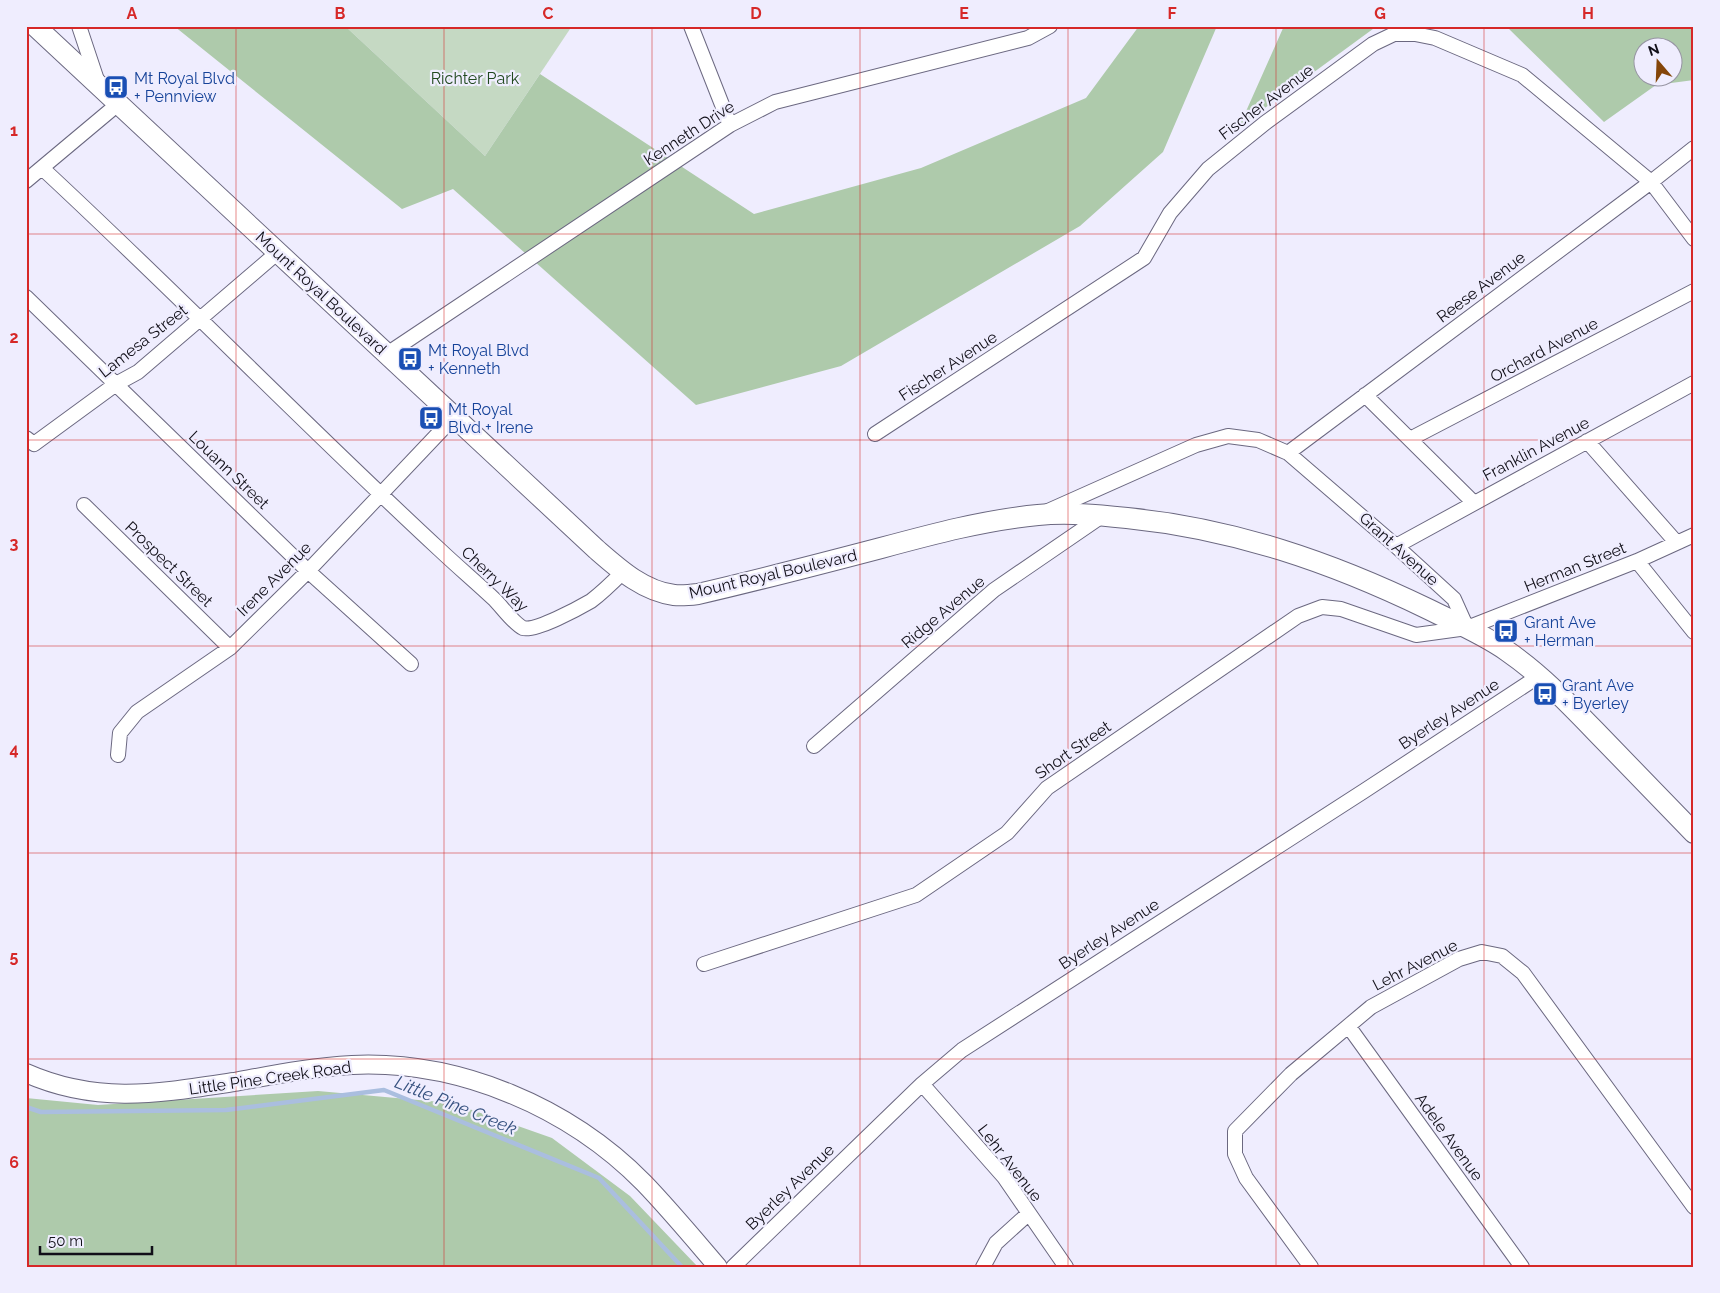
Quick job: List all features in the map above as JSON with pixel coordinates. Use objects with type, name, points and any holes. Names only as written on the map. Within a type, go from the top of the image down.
[{"type":"main road","name":"Mount Royal Boulevard","points":[[35,26],[596,549],[623,572],[639,583],[658,592],[675,596],[698,594],[982,523],[1041,515],[1102,516],[1188,526],[1267,544],[1392,592],[1468,628]]},
{"type":"main road","points":[[1468,628],[1505,650],[1539,676],[1577,712],[1694,833]]},
{"type":"street","points":[[79,26],[98,84]]},
{"type":"street","points":[[691,26],[730,125]]},
{"type":"street","name":"Kenneth Drive","points":[[386,354],[730,125],[775,102],[1028,38],[1050,26]]},
{"type":"street","name":"Fischer Avenue","points":[[875,434],[1144,258],[1170,213],[1208,169],[1265,123],[1373,44],[1394,34],[1415,34],[1435,38],[1522,75],[1651,182],[1694,239]]},
{"type":"street","points":[[26,180],[118,104]]},
{"type":"street","name":"Reese Avenue","points":[[1288,453],[1694,148]]},
{"type":"street","name":"Cherry Way","points":[[42,168],[130,250],[199,320],[380,494],[496,601],[521,627],[530,629],[560,617],[590,601],[608,588],[623,572]]},
{"type":"street","name":"Lamesa Street","points":[[26,438],[34,444],[116,384],[138,372],[277,253]]},
{"type":"street","name":"Orchard Avenue","points":[[1410,439],[1694,292]]},
{"type":"street","name":"Louann Street","points":[[26,297],[308,571],[411,664]]},
{"type":"street","name":"Franklin Avenue","points":[[1396,546],[1473,502],[1694,383]]},
{"type":"street","points":[[1365,395],[1473,502]]},
{"type":"street","name":"Irene Avenue","points":[[118,755],[120,733],[137,712],[230,648],[308,571],[454,417]]},
{"type":"street","name":"Grant Avenue","points":[[1041,515],[1196,445],[1228,436],[1258,440],[1288,453],[1396,546],[1454,599],[1468,628]]},
{"type":"street","points":[[1587,442],[1676,542]]},
{"type":"street","name":"Prospect Street","points":[[84,505],[230,648]]},
{"type":"street","name":"Ridge Avenue","points":[[814,746],[994,590],[1102,516]]},
{"type":"street","name":"Herman Street","points":[[1468,628],[1637,561],[1694,535]]},
{"type":"street","points":[[1637,561],[1694,632]]},
{"type":"street","name":"Short Street","points":[[704,964],[916,895],[1007,833],[1047,788],[1298,616],[1322,607],[1341,609],[1416,635],[1468,628]]},
{"type":"street","name":"Byerley Avenue","points":[[733,1267],[922,1084],[962,1050],[1539,676]]},
{"type":"street","name":"Lehr Avenue","points":[[1311,1267],[1246,1178],[1235,1154],[1234,1131],[1291,1074],[1371,1007],[1459,959],[1482,952],[1502,956],[1523,973],[1694,1207]]},
{"type":"street","name":"Adele Avenue","points":[[1348,1028],[1522,1267]]},
{"type":"street","name":"Little Pine Creek Road","points":[[26,1073],[71,1088],[106,1094],[160,1093],[316,1068],[352,1065],[385,1065],[414,1069],[445,1074],[484,1084],[520,1097],[554,1115],[583,1133],[618,1159],[644,1182],[718,1267]]},
{"type":"street","name":"Lehr Avenue","points":[[922,1084],[1004,1177],[1066,1267]]},
{"type":"street","points":[[983,1267],[996,1244],[1028,1214]]},
{"type":"green space","points":[[174,26],[345,26],[485,156],[540,74],[754,214],[921,168],[1086,98],[1139,26],[1217,26],[1163,152],[1080,226],[841,366],[696,405],[453,189],[402,209]]},
{"type":"green space","name":"Richter Park","points":[[345,26],[572,26],[485,156]]},
{"type":"green space","points":[[1284,26],[1377,26],[1239,127]]},
{"type":"green space","points":[[1470,26],[1694,26],[1694,80],[1682,82],[1682,38],[1632,38],[1632,88],[1652,88],[1604,122],[1508,28]]},
{"type":"green space","points":[[318,1091],[452,1103],[552,1138],[630,1196],[698,1267],[26,1267],[26,1098],[98,1105]]},
{"type":"waterway","name":"Little Pine Creek","points":[[26,1107],[41,1112],[226,1110],[384,1090],[599,1178],[682,1267]]},
{"type":"place","name":"Mt Royal Blvd + Pennview","points":[[116,87]]},
{"type":"place","name":"Mt Royal Blvd + Kenneth","points":[[410,359]]},
{"type":"place","name":"Mt Royal Blvd + Irene","points":[[431,418]]},
{"type":"place","name":"Grant Ave + Herman","points":[[1506,631]]},
{"type":"place","name":"Grant Ave + Byerley","points":[[1545,694]]}]
